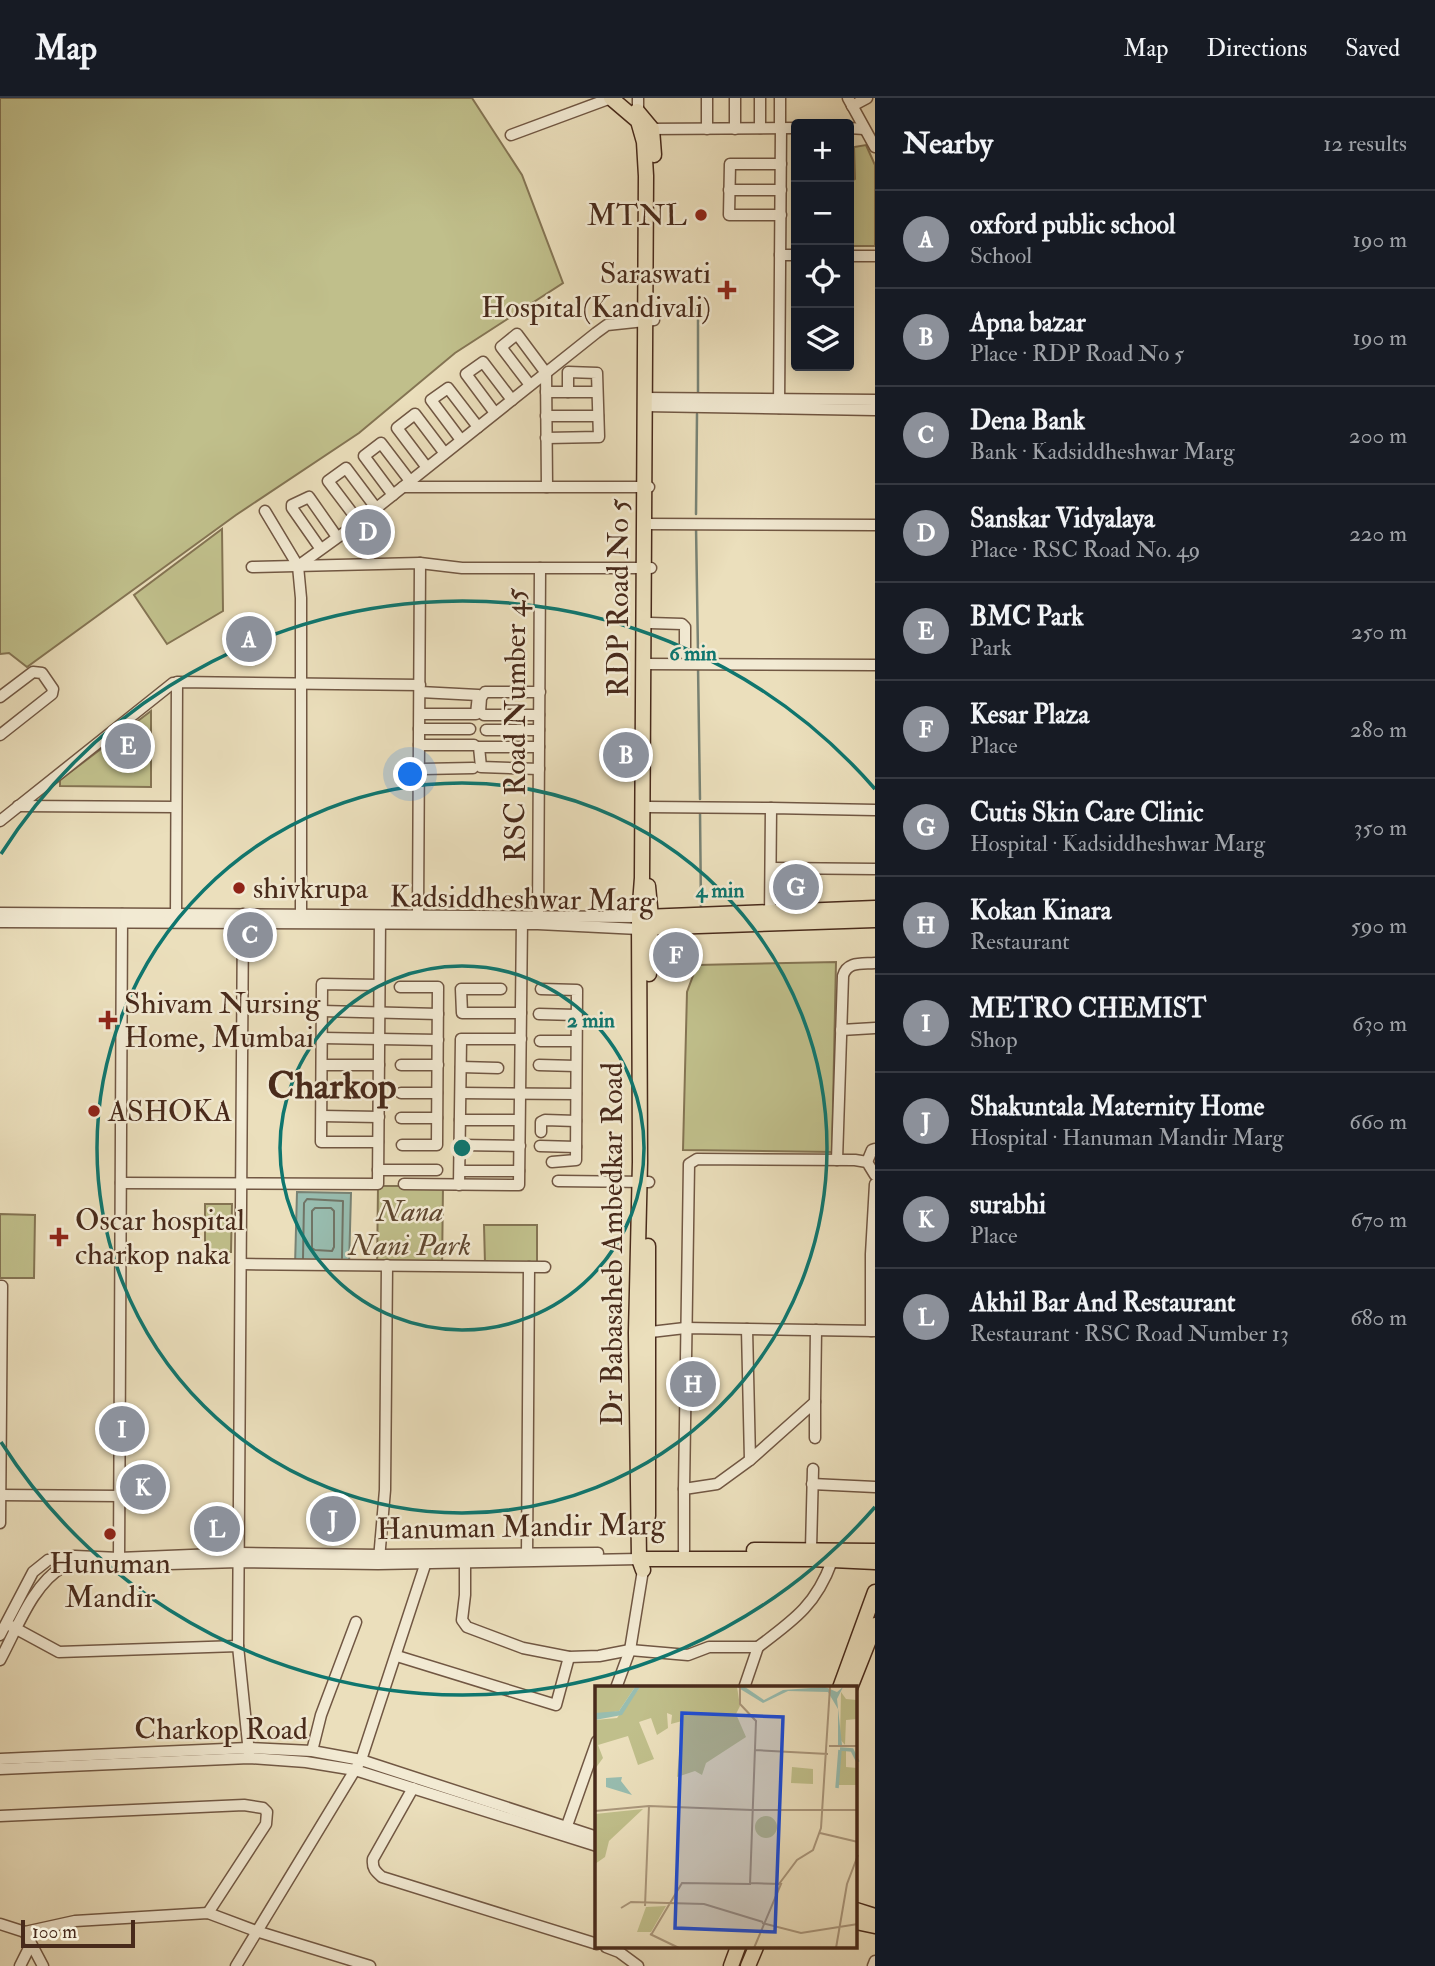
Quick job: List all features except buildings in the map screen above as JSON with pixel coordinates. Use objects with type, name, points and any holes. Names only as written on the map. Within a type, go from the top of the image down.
[{"type":"main road","points":[[611,98],[641,118]]},
{"type":"main road","points":[[623,98],[641,118]]},
{"type":"main road","name":"RDP Road No 5","points":[[641,118],[650,255],[642,878],[645,922]]},
{"type":"main road","name":"RDP Road No 5","points":[[645,922],[648,878],[646,664],[650,623],[647,568]]},
{"type":"main road","name":"Kadsiddheshwar Marg","points":[[645,922],[770,917],[875,908]]},
{"type":"main road","name":"Kadsiddheshwar Marg","points":[[770,917],[875,920]]},
{"type":"main road","name":"Dr Babasaheb Ambedkar Road","points":[[643,1559],[641,1333],[645,922]]},
{"type":"main road","name":"Hanuman Mandir Marg","points":[[643,1559],[684,1551],[811,1549],[857,1556],[875,1562]]},
{"type":"main road","name":"Hanuman Mandir Marg","points":[[643,1559],[832,1561],[875,1551]]},
{"type":"main road","points":[[841,1686],[875,1592]]},
{"type":"main road","points":[[851,1686],[875,1625]]},
{"type":"main road","points":[[858,1911],[875,1916]]},
{"type":"main road","points":[[731,1966],[738,1948]]},
{"type":"main road","points":[[748,1966],[755,1948]]},
{"type":"street","points":[[511,135],[611,98]]},
{"type":"street","points":[[707,98],[707,129]]},
{"type":"street","points":[[734,98],[735,128]]},
{"type":"street","points":[[760,98],[760,128]]},
{"type":"street","points":[[779,404],[780,98]]},
{"type":"street","points":[[867,98],[850,102],[875,147]]},
{"type":"street","points":[[641,118],[707,129],[791,128]]},
{"type":"street","points":[[854,128],[864,128]]},
{"type":"street","points":[[780,215],[729,215],[729,190],[730,164],[781,164]]},
{"type":"street","points":[[729,190],[781,190]]},
{"type":"street","points":[[780,255],[791,255]]},
{"type":"street","points":[[854,256],[875,256]]},
{"type":"street","points":[[299,566],[359,522],[607,325],[649,320]]},
{"type":"street","points":[[530,385],[501,347],[517,334],[546,373],[547,487]]},
{"type":"street","points":[[495,413],[466,374],[483,362],[512,400]]},
{"type":"street","points":[[546,438],[599,437],[597,373],[568,372],[568,392]]},
{"type":"street","points":[[461,440],[431,400],[448,388],[478,427]]},
{"type":"street","points":[[545,392],[597,392]]},
{"type":"street","points":[[779,404],[875,400]]},
{"type":"street","points":[[649,402],[779,404],[875,410]]},
{"type":"street","points":[[425,465],[397,428],[415,414],[443,451]]},
{"type":"street","points":[[546,416],[598,416]]},
{"type":"street","points":[[393,495],[364,456],[382,443],[407,484]]},
{"type":"street","points":[[359,522],[328,481],[346,468],[376,508]]},
{"type":"street","points":[[407,484],[648,486]]},
{"type":"street","points":[[320,548],[292,505],[309,497],[337,537]]},
{"type":"street","points":[[265,511],[299,566],[301,919]]},
{"type":"street","points":[[307,529],[324,518]]},
{"type":"street","points":[[647,524],[875,525]]},
{"type":"street","points":[[418,915],[420,563]]},
{"type":"street","points":[[252,567],[420,563],[462,568],[647,568]]},
{"type":"street","name":"RSC Road Number 45","points":[[538,920],[540,568]]},
{"type":"street","points":[[650,623],[682,624],[685,627],[685,654]]},
{"type":"street","points":[[646,664],[875,665]]},
{"type":"street","points":[[0,696],[33,672],[42,673],[53,689],[52,694],[0,735]]},
{"type":"street","points":[[176,918],[177,682],[420,688],[478,695],[476,715],[420,714]]},
{"type":"street","points":[[0,821],[173,683]]},
{"type":"street","points":[[450,692],[450,714]]},
{"type":"street","points":[[509,692],[509,715]]},
{"type":"street","points":[[539,715],[484,715],[480,712],[482,694],[540,692]]},
{"type":"street","points":[[419,729],[470,729]]},
{"type":"street","points":[[486,730],[539,730]]},
{"type":"street","points":[[419,745],[474,745]]},
{"type":"street","points":[[450,769],[451,745]]},
{"type":"street","points":[[507,746],[507,768]]},
{"type":"street","points":[[539,747],[479,747],[481,767],[539,769]]},
{"type":"street","points":[[422,769],[473,768]]},
{"type":"street","points":[[18,807],[176,807]]},
{"type":"street","points":[[648,807],[875,810]]},
{"type":"street","points":[[770,917],[771,808]]},
{"type":"street","points":[[771,868],[875,869]]},
{"type":"street","name":"Kadsiddheshwar Marg","points":[[0,913],[122,918]]},
{"type":"street","name":"Kadsiddheshwar Marg","points":[[380,919],[418,915],[522,920]]},
{"type":"street","points":[[119,1561],[122,918]]},
{"type":"street","name":"Kadsiddheshwar Marg","points":[[0,922],[176,918],[645,922]]},
{"type":"street","points":[[243,919],[238,1646],[249,1753]]},
{"type":"street","points":[[121,1183],[378,1184],[380,919]]},
{"type":"street","points":[[404,1184],[519,1185],[522,920]]},
{"type":"street","points":[[837,1160],[845,971],[851,965],[875,963]]},
{"type":"street","points":[[379,985],[322,984],[321,1142],[379,1142]]},
{"type":"street","points":[[400,987],[439,987],[437,1144],[402,1145]]},
{"type":"street","points":[[501,989],[461,989],[461,1013],[521,1013]]},
{"type":"street","points":[[541,989],[577,990],[575,1161],[552,1162]]},
{"type":"street","points":[[322,1011],[438,1014]]},
{"type":"street","points":[[539,1014],[576,1015]]},
{"type":"street","points":[[841,1030],[875,1028]]},
{"type":"street","points":[[322,1038],[438,1040]]},
{"type":"street","points":[[459,1185],[461,1039],[521,1039]]},
{"type":"street","points":[[540,1041],[576,1041]]},
{"type":"street","points":[[322,1065],[379,1065]]},
{"type":"street","points":[[401,1065],[438,1065]]},
{"type":"street","points":[[539,1065],[576,1066]]},
{"type":"street","points":[[461,1067],[498,1068]]},
{"type":"street","points":[[322,1091],[379,1091]]},
{"type":"street","points":[[401,1093],[437,1093]]},
{"type":"street","points":[[461,1093],[576,1094]]},
{"type":"street","points":[[321,1116],[379,1117]]},
{"type":"street","points":[[401,1118],[437,1118]]},
{"type":"street","points":[[460,1120],[519,1120]]},
{"type":"street","points":[[541,1132],[541,1122],[576,1121]]},
{"type":"street","points":[[460,1145],[520,1146]]},
{"type":"street","points":[[540,1146],[576,1147]]},
{"type":"street","points":[[867,1162],[875,1149]]},
{"type":"street","points":[[684,1551],[685,1328],[688,1170],[691,1162],[697,1159],[867,1162]]},
{"type":"street","points":[[867,1162],[875,1175]]},
{"type":"street","points":[[378,1170],[437,1170]]},
{"type":"street","points":[[460,1171],[519,1171]]},
{"type":"street","points":[[558,1181],[644,1182]]},
{"type":"street","points":[[641,1333],[685,1328],[873,1331],[875,1184]]},
{"type":"street","points":[[241,1269],[387,1265],[545,1267]]},
{"type":"street","points":[[379,1559],[385,1490],[387,1265]]},
{"type":"street","points":[[528,1267],[528,1557]]},
{"type":"street","points":[[0,1286],[0,1523]]},
{"type":"street","points":[[747,1329],[750,1460]]},
{"type":"street","points":[[815,1438],[816,1330]]},
{"type":"street","points":[[684,1489],[717,1484],[750,1460],[815,1402]]},
{"type":"street","points":[[811,1549],[813,1469]]},
{"type":"street","points":[[812,1483],[875,1487]]},
{"type":"street","points":[[1,1495],[120,1496]]},
{"type":"street","points":[[0,1635],[5,1619],[39,1566],[60,1557],[119,1561]]},
{"type":"street","points":[[0,1660],[37,1592],[51,1573],[63,1567],[119,1561],[239,1557]]},
{"type":"street","name":"Hanuman Mandir Marg","points":[[239,1557],[643,1559]]},
{"type":"street","points":[[236,1966],[358,1765],[397,1656],[427,1559]]},
{"type":"street","points":[[465,1559],[462,1620],[467,1628],[523,1648],[569,1657],[600,1656],[631,1650],[688,1655],[709,1647],[758,1647]]},
{"type":"street","name":"Dr Babasaheb Ambedkar Road","points":[[618,1686],[631,1650],[643,1559]]},
{"type":"street","points":[[745,1686],[758,1647],[800,1615],[823,1585],[832,1561]]},
{"type":"street","points":[[5,1619],[17,1629],[60,1651],[238,1646]]},
{"type":"street","points":[[312,1751],[321,1715],[356,1622]]},
{"type":"street","points":[[397,1656],[556,1705],[569,1657]]},
{"type":"street","points":[[564,1832],[595,1747]]},
{"type":"street","name":"Charkop Road","points":[[0,1759],[312,1751],[564,1832],[595,1845]]},
{"type":"street","name":"Charkop Road","points":[[0,1769],[249,1753],[306,1762],[358,1765],[413,1788],[564,1832],[595,1837]]},
{"type":"street","points":[[413,1788],[373,1859],[376,1872],[382,1877],[595,1943]]},
{"type":"street","points":[[0,1816],[244,1805],[263,1808],[267,1812],[266,1824],[208,1913]]},
{"type":"street","points":[[0,1924],[25,1932],[75,1921],[208,1913],[256,1931],[370,1966]]},
{"type":"street","points":[[25,1932],[43,1966]]},
{"type":"street","points":[[20,1966],[31,1944]]},
{"type":"street","points":[[609,1948],[638,1966]]},
{"type":"green space","points":[[0,98],[472,98],[522,175],[563,283],[455,353],[359,433],[236,515],[27,667],[9,653],[0,654]]},
{"type":"green space","points":[[866,145],[875,165],[875,246],[854,246],[854,147]]},
{"type":"green space","points":[[222,529],[223,611],[167,644],[134,595]]},
{"type":"green space","points":[[151,711],[151,787],[60,786],[60,780]]},
{"type":"green space","points":[[836,962],[832,1152],[683,1150],[687,992],[697,965]]},
{"type":"green space","name":"Nana Nani Park","points":[[378,1186],[443,1186],[442,1270],[377,1270]]},
{"type":"green space","points":[[205,1204],[232,1204],[231,1252],[205,1252]]},
{"type":"green space","points":[[0,1214],[35,1215],[34,1278],[0,1278]]},
{"type":"green space","points":[[484,1225],[537,1225],[537,1264],[485,1264]]},
{"type":"water","points":[[297,1192],[351,1193],[349,1267],[295,1266]]},
{"type":"waterway","points":[[659,308],[695,308],[698,315],[698,394]]},
{"type":"waterway","points":[[696,514],[697,414]]},
{"type":"waterway","points":[[696,526],[698,653]]},
{"type":"waterway","points":[[698,666],[700,799]]},
{"type":"waterway","points":[[700,811],[701,910]]},
{"type":"place","name":"MTNL","points":[[701,215]]},
{"type":"place","name":"Saraswati Hospital(Kandivali)","points":[[727,290]]},
{"type":"place","name":"Sanskar Vidyalaya","points":[[368,532]]},
{"type":"place","name":"oxford public school","points":[[249,639]]},
{"type":"place","name":"BMC Park","points":[[128,746]]},
{"type":"place","name":"Apna bazar","points":[[626,755]]},
{"type":"place","name":"Cutis Skin Care Clinic","points":[[796,887]]},
{"type":"place","name":"shivkrupa","points":[[239,888]]},
{"type":"place","name":"Dena Bank","points":[[250,935]]},
{"type":"place","name":"Kesar Plaza","points":[[676,955]]},
{"type":"place","name":"Shivam Nursing Home, Mumbai","points":[[108,1020]]},
{"type":"place","name":"ASHOKA","points":[[94,1111]]},
{"type":"place","name":"Oscar hospital charkop naka","points":[[59,1237]]},
{"type":"place","name":"Kokan Kinara","points":[[693,1384]]},
{"type":"place","name":"METRO CHEMIST","points":[[122,1429]]},
{"type":"place","name":"surabhi","points":[[143,1487]]},
{"type":"place","name":"Shakuntala Maternity Home","points":[[333,1519]]},
{"type":"place","name":"Akhil Bar And Restaurant","points":[[217,1529]]},
{"type":"place","name":"Hunuman Mandir","points":[[110,1534]]},
{"type":"district","name":"Charkop","points":[[332,1086]]}]
